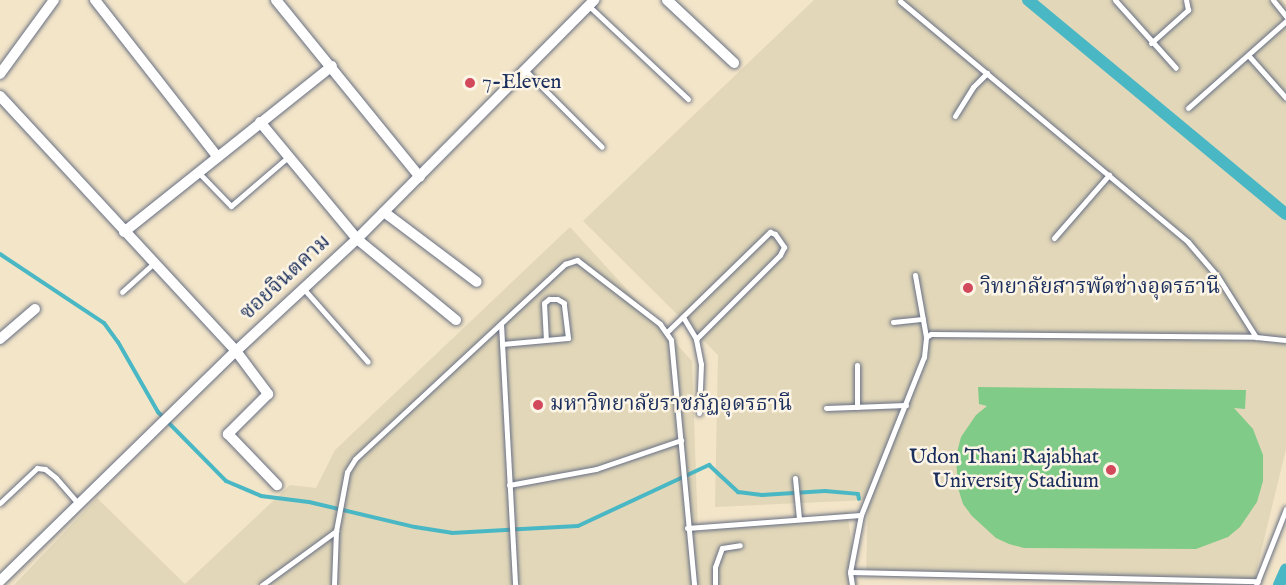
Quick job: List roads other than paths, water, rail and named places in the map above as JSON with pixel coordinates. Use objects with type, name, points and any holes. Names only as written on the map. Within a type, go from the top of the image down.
[{"type":"street","points":[[0,75],[54,0]]},
{"type":"street","points":[[95,0],[217,156]]},
{"type":"street","points":[[276,0],[420,177]]},
{"type":"street","points":[[667,0],[734,63]]},
{"type":"street","name":"ซอยจินตคาม","points":[[0,581],[236,351],[357,239],[592,3]]},
{"type":"street","points":[[124,232],[332,66]]},
{"type":"street","points":[[0,96],[236,351],[268,394],[228,434],[277,485]]},
{"type":"street","points":[[260,122],[357,239],[456,320]]},
{"type":"street","points":[[384,212],[477,282]]},
{"type":"street","points":[[0,339],[35,309]]},
{"type":"lane","points":[[1115,0],[1151,43],[1176,68]]},
{"type":"lane","points":[[1151,43],[1188,10],[1186,0]]},
{"type":"lane","points":[[1273,0],[1286,16]]},
{"type":"lane","points":[[900,1],[1188,242],[1218,277],[1256,337]]},
{"type":"lane","points":[[592,3],[688,99]]},
{"type":"lane","points":[[1188,108],[1286,21]]},
{"type":"lane","points":[[1248,55],[1286,98]]},
{"type":"lane","points":[[526,71],[602,147]]},
{"type":"lane","points":[[955,116],[973,87],[987,74]]},
{"type":"lane","points":[[199,172],[231,206],[288,157]]},
{"type":"lane","points":[[1054,238],[1109,175]]},
{"type":"lane","points":[[667,332],[770,232],[775,234],[784,247],[780,255],[696,339]]},
{"type":"lane","points":[[334,585],[336,531],[341,501],[347,472],[355,459],[565,264],[577,260],[667,332],[674,350],[681,461],[694,585]]},
{"type":"lane","points":[[122,292],[154,263]]},
{"type":"lane","points":[[852,585],[850,572],[861,514],[924,357],[926,337],[915,275]]},
{"type":"lane","points":[[303,288],[368,362]]},
{"type":"lane","points":[[502,344],[546,340],[568,338],[564,303],[557,299],[549,299],[544,303],[546,340]]},
{"type":"lane","points":[[683,317],[696,339],[701,364],[699,413]]},
{"type":"lane","points":[[893,322],[923,320]]},
{"type":"lane","points":[[501,324],[514,585]]},
{"type":"lane","points":[[926,337],[931,334],[1256,337],[1286,340]]},
{"type":"lane","points":[[857,365],[857,407]]},
{"type":"lane","points":[[826,408],[906,405]]},
{"type":"lane","points":[[509,485],[596,469],[681,441]]},
{"type":"lane","points":[[0,503],[37,468],[45,469],[56,478],[79,504]]},
{"type":"lane","points":[[795,482],[799,519]]},
{"type":"lane","points":[[850,572],[1257,583],[1286,509]]},
{"type":"lane","points":[[687,528],[861,514]]},
{"type":"lane","points":[[262,585],[336,531]]},
{"type":"lane","points":[[715,585],[715,567],[722,548],[740,545]]},
{"type":"waterway","points":[[1028,0],[1286,214]]},
{"type":"waterway","points":[[0,254],[104,323],[118,342],[158,412],[226,481],[261,496],[309,502],[415,527],[452,533],[578,526],[709,465],[738,492],[762,495],[825,491],[858,494],[859,499]]},
{"type":"waterway","points":[[1279,585],[1286,569]]},
{"type":"place","name":"7-Eleven","points":[[470,83]]},
{"type":"place","name":"วิทยาลัยสารพัดช่างอุดรธานี","points":[[968,288]]},
{"type":"place","name":"มหาวิทยาลัยราชภัฏอุดรธานี","points":[[538,405]]},
{"type":"place","name":"Udon Thani Rajabhat University Stadium","points":[[1111,470]]}]
